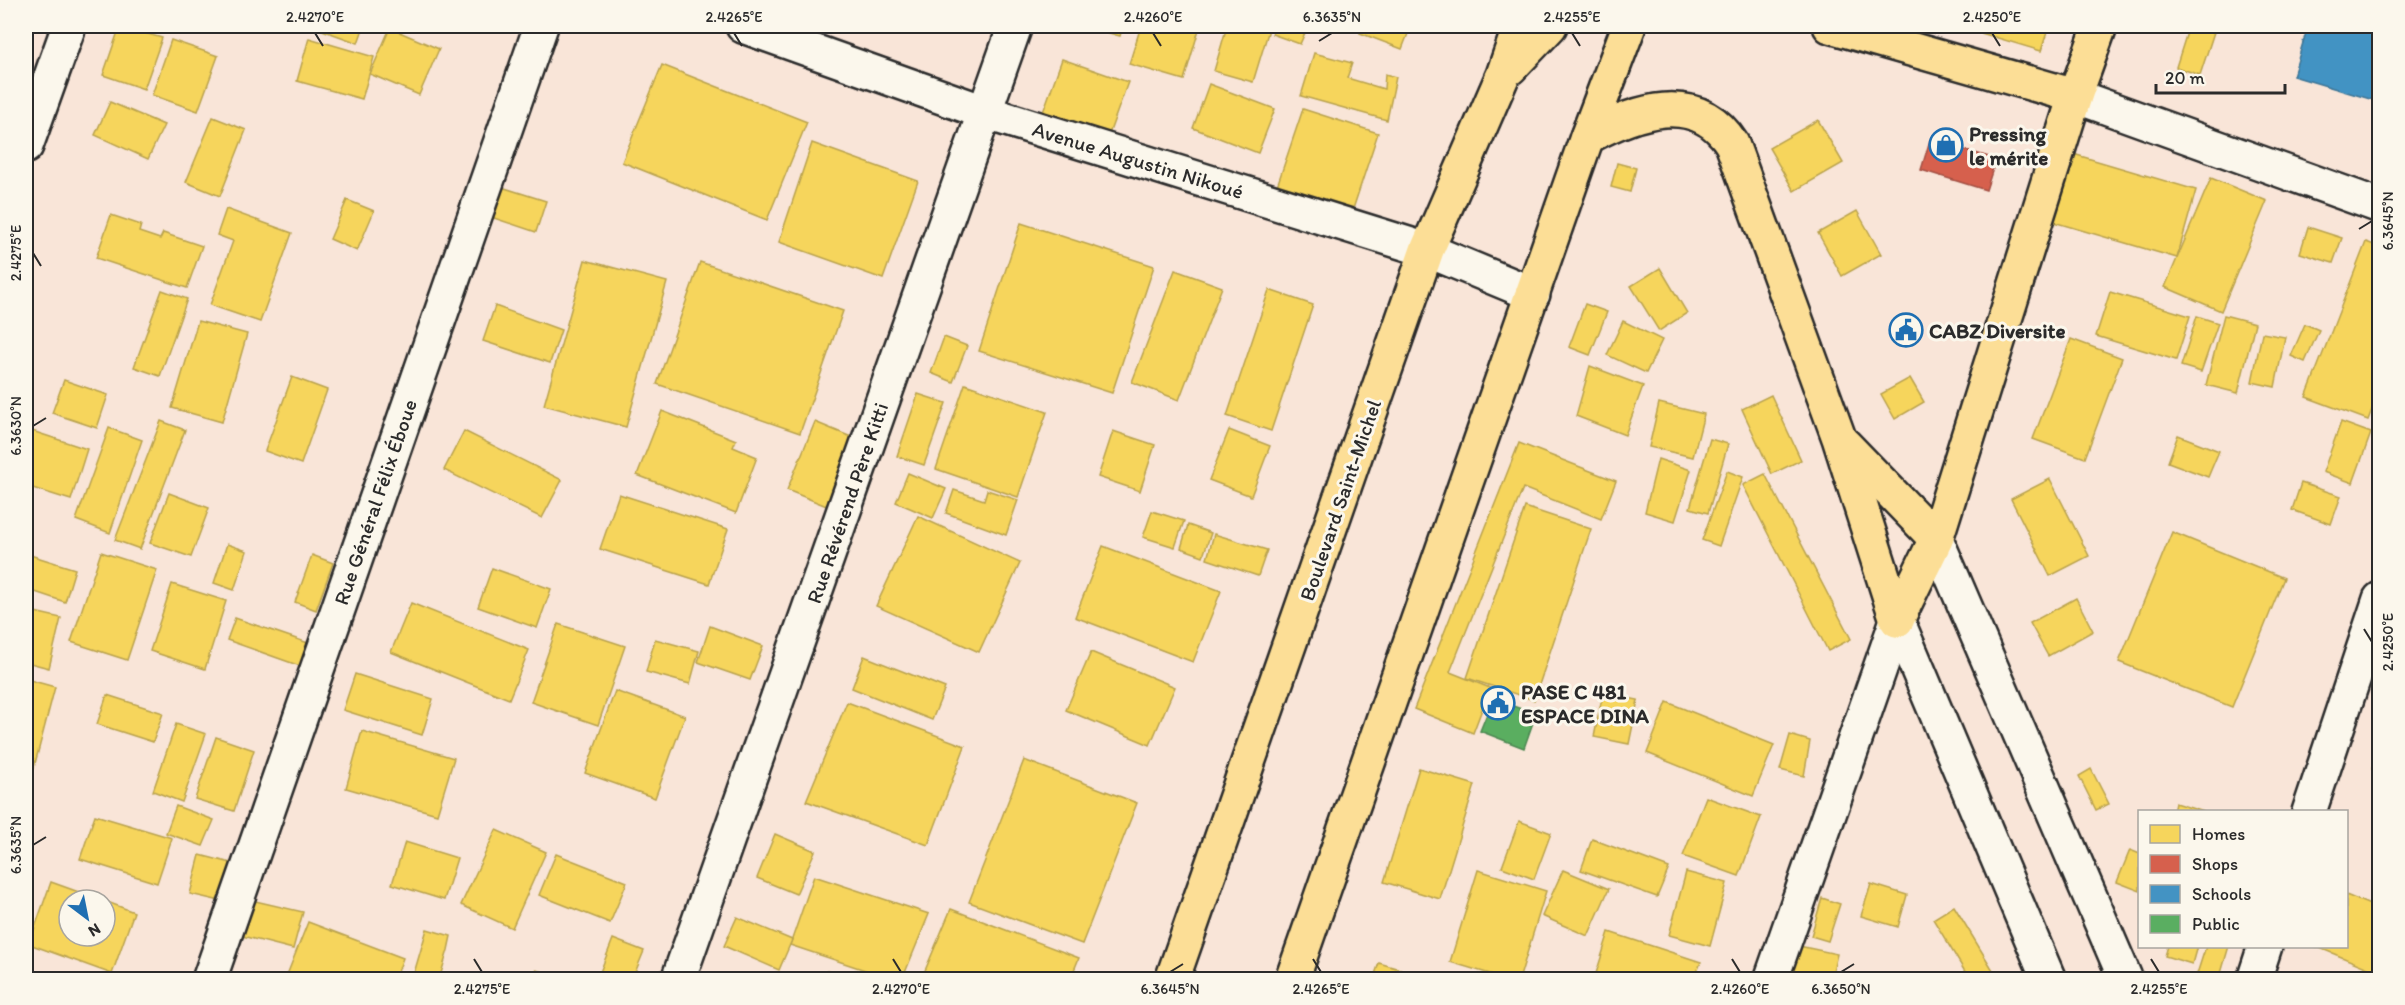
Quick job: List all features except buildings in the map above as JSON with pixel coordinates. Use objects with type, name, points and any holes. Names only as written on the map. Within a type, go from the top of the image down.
[{"type":"main road","name":"Boulevard Saint-Michel","points":[[1172,980],[1427,250],[1503,75],[1520,26]]},
{"type":"main road","points":[[1503,75],[1550,26]]},
{"type":"main road","points":[[1292,980],[1587,137],[1629,26]]},
{"type":"main road","points":[[1830,26],[2075,96]]},
{"type":"main road","points":[[1897,620],[1936,539],[2075,96],[2100,26]]},
{"type":"main road","points":[[1587,137],[1617,121],[1643,112],[1676,110],[1708,119],[1722,128],[1732,144],[1839,438],[1897,620]]},
{"type":"main road","points":[[1839,438],[1936,539]]},
{"type":"street","points":[[26,146],[69,26]]},
{"type":"street","name":"Rue Général Félix Éboue","points":[[208,980],[541,26]]},
{"type":"street","name":"Avenue Augustin Nikoué","points":[[742,26],[984,112],[1427,250],[1533,294]]},
{"type":"street","name":"Rue Révérend Père Kitti","points":[[678,980],[1015,26]]},
{"type":"street","points":[[2075,96],[2379,206]]},
{"type":"street","points":[[1936,539],[2126,980]]},
{"type":"street","points":[[2310,810],[2379,599]]},
{"type":"street","points":[[1771,980],[1897,620]]},
{"type":"street","points":[[1897,620],[2049,980]]},
{"type":"street","points":[[2254,980],[2264,948]]},
{"type":"place","name":"Pressing le mérite","points":[[1946,145]]},
{"type":"place","name":"CABZ Diversite","points":[[1906,330]]},
{"type":"place","name":"PASE C 481 ESPACE DINA","points":[[1498,703]]}]
